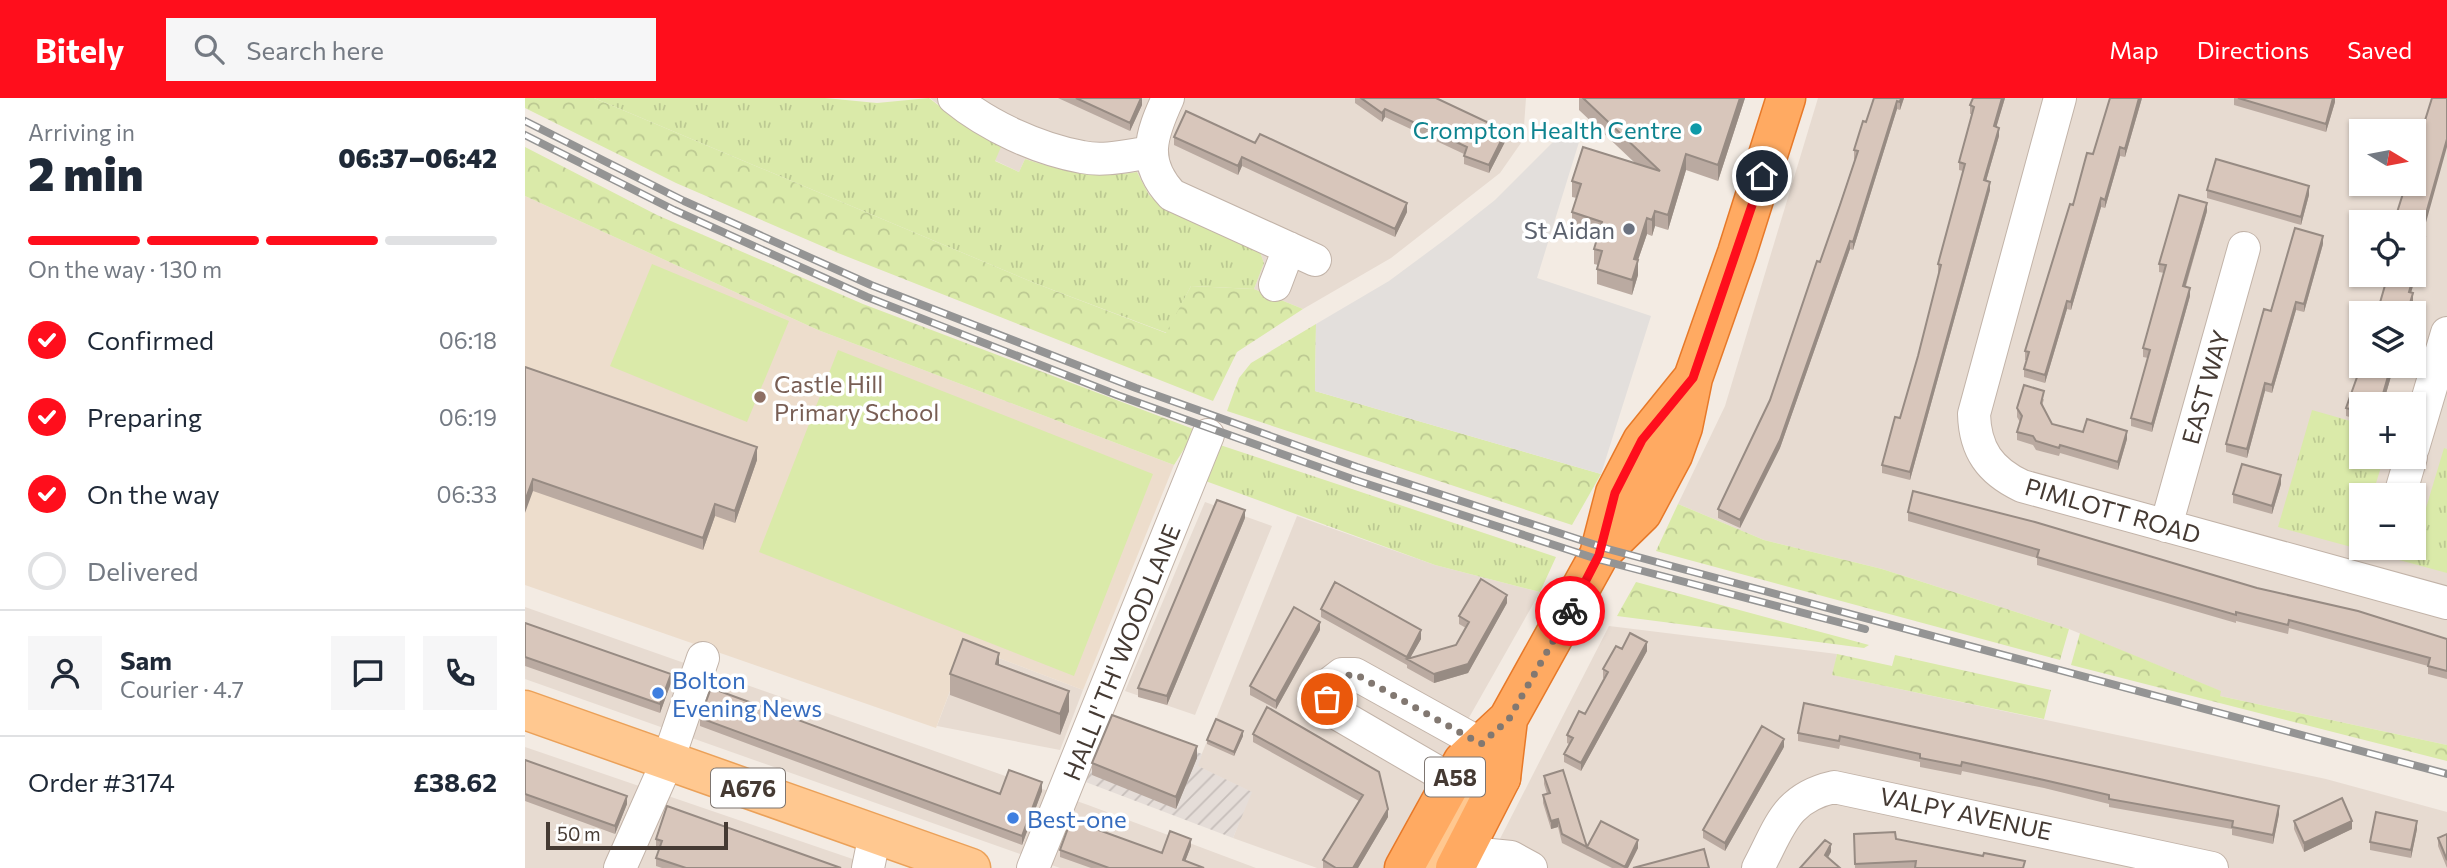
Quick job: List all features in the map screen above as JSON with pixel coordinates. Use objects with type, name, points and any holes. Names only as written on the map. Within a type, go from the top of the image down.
[{"type":"highway","name":"A58","points":[[1404,868],[1464,761],[1509,719],[1599,555],[1615,493],[1642,440],[1693,378],[1737,253],[1786,98]]},
{"type":"highway","name":"A58","points":[[1447,860],[1501,778],[1509,719]]},
{"type":"main road","name":"A676","points":[[525,710],[668,760],[872,851],[971,868]]},
{"type":"street","points":[[954,98],[1016,149],[1109,158],[1152,152]]},
{"type":"street","points":[[1168,98],[1153,137],[1153,169],[1172,195],[1302,254],[1275,285]]},
{"type":"street","name":"PIMLOTT ROAD","points":[[2060,98],[1974,414],[1975,431],[1991,467],[2022,486],[2447,603]]},
{"type":"street","name":"EAST WAY","points":[[2167,526],[2244,248]]},
{"type":"street","points":[[2426,404],[2447,333]]},
{"type":"street","name":"HALL I' TH' WOOD LANE","points":[[1033,868],[1208,435]]},
{"type":"street","points":[[620,868],[668,760],[703,658]]},
{"type":"street","points":[[1453,781],[1331,710],[1327,699],[1329,684],[1342,674],[1355,674],[1481,744]]},
{"type":"street","name":"VALPY AVENUE","points":[[1758,868],[1790,808],[1814,792],[1834,787],[2212,868]]},
{"type":"street","points":[[1447,860],[1521,862]]},
{"type":"shaded area","points":[[930,98],[1526,98],[1523,140],[1500,173],[1391,258],[1303,309],[1254,289],[1264,263],[1260,252],[1168,211],[1149,195],[1137,172],[1102,177],[1068,172],[1025,159],[1019,172],[994,160],[1001,146],[960,122]]},
{"type":"shaded area","points":[[1818,98],[2447,98],[2447,745],[2220,696],[2220,691],[2069,629],[1882,569],[1764,540],[1678,504],[1725,406]]},
{"type":"shaded area","points":[[1559,136],[1579,142],[1537,278],[1651,316],[1601,474],[1315,391],[1316,324],[1389,281],[1447,238],[1495,200]]},
{"type":"shaded area","name":"Castle Hill Primary School","points":[[525,196],[818,330],[1174,465],[1083,690],[967,646],[936,728],[525,585]]},
{"type":"shaded area","points":[[1205,502],[1272,526],[1195,715],[1125,691]]},
{"type":"shaded area","points":[[1297,516],[1435,565],[1540,592],[1384,868],[1317,868],[1233,838],[1251,792],[1197,766]]},
{"type":"shaded area","points":[[525,607],[1088,805],[1256,868],[1060,868],[525,679]]},
{"type":"shaded area","points":[[1609,626],[1837,654],[1833,675],[2326,779],[2447,812],[2447,868],[1485,868]]},
{"type":"shaded area","points":[[967,646],[1083,690],[1060,750],[937,726]]},
{"type":"shaded area","points":[[1109,720],[1202,754],[1198,766],[1252,792],[1233,838],[1083,781]]},
{"type":"shaded area","points":[[525,747],[879,868],[525,868]]},
{"type":"green space","points":[[525,98],[594,98],[1037,284],[1166,333],[1191,286],[1254,289],[1303,309],[1237,352],[1213,401],[838,253],[676,183],[525,108]]},
{"type":"green space","points":[[594,98],[825,98],[877,103],[929,98],[960,122],[1001,147],[995,161],[1019,172],[1025,159],[1080,173],[1106,175],[1137,172],[1149,195],[1168,211],[1260,252],[1264,263],[1254,289],[1191,286],[1167,333],[1037,284]]},
{"type":"green space","points":[[525,147],[657,215],[863,304],[1196,430],[1174,465],[818,330],[525,196]]},
{"type":"green space","points":[[652,264],[789,321],[747,422],[610,366]]},
{"type":"green space","points":[[1316,324],[1315,391],[1601,474],[1572,525],[1227,411],[1239,378],[1251,363]]},
{"type":"green space","points":[[838,350],[1153,474],[1074,676],[759,552]]},
{"type":"green space","points":[[2312,410],[2349,421],[2349,469],[2380,469],[2376,483],[2349,483],[2349,546],[2278,527]]},
{"type":"green space","points":[[1214,443],[1556,557],[1540,592],[1435,565],[1200,479]]},
{"type":"green space","points":[[2444,448],[2447,449],[2447,573],[2399,560],[2426,560],[2426,508]]},
{"type":"green space","points":[[1678,504],[1764,540],[1882,569],[2069,629],[2060,660],[1656,551]]},
{"type":"green space","points":[[1636,582],[1869,645],[1864,648],[1617,616]]},
{"type":"green space","points":[[2080,633],[2221,691],[2220,696],[2447,745],[2447,761],[2071,665]]},
{"type":"green space","points":[[1837,654],[1892,666],[1895,655],[2051,690],[2044,719],[1832,675]]},
{"type":"building","points":[[1076,98],[1141,98],[1130,123]]},
{"type":"building","points":[[1361,98],[1436,98],[1506,131],[1489,165],[1464,156],[1467,147],[1385,109],[1382,113]]},
{"type":"building","points":[[1583,98],[1740,98],[1718,165],[1686,154],[1668,215],[1655,211],[1652,220],[1647,218],[1634,259],[1638,260],[1632,280],[1597,269],[1602,251],[1594,249],[1602,222],[1572,212],[1581,184],[1572,181],[1583,147],[1660,171]]},
{"type":"building","points":[[1874,98],[1901,98],[1900,102],[1897,101],[1853,242],[1850,241],[1780,440],[1740,520],[1718,509],[1770,400],[1858,151],[1854,150],[1863,121],[1866,122]]},
{"type":"building","points":[[1973,98],[2002,98],[1994,126],[1999,128],[1984,180],[1990,182],[1910,472],[1882,465],[1895,417],[1900,418],[1941,265],[1938,264],[1965,164],[1959,162],[1974,107],[1970,105]]},
{"type":"building","points":[[2110,98],[2139,98],[2125,149],[2120,147],[2105,200],[2101,198],[2071,302],[2067,301],[2045,375],[2024,369],[2029,352],[2025,351],[2070,204],[2073,205],[2087,153],[2093,154]]},
{"type":"building","points":[[2238,98],[2333,98],[2326,124]]},
{"type":"building","points":[[2432,98],[2447,98],[2447,139],[2426,214],[2426,210],[2398,210],[2402,196],[2426,196],[2425,119]]},
{"type":"building","points":[[1186,111],[1255,143],[1260,134],[1407,203],[1395,229],[1242,157],[1238,166],[1174,137]]},
{"type":"building","points":[[2216,159],[2309,186],[2301,217],[2207,190]]},
{"type":"building","points":[[2179,195],[2207,203],[2183,286],[2190,288],[2152,424],[2131,418],[2150,350],[2143,348],[2166,265],[2159,264]]},
{"type":"building","points":[[2295,228],[2323,236],[2304,304],[2296,302],[2272,385],[2265,383],[2247,449],[2226,444],[2264,309],[2271,311]]},
{"type":"building","points":[[2385,287],[2410,287],[2409,292],[2413,293],[2411,301],[2380,301]]},
{"type":"building","points":[[525,367],[757,447],[735,511],[715,504],[703,538],[533,479],[525,501]]},
{"type":"building","points":[[2357,378],[2388,378],[2383,392],[2352,392]]},
{"type":"building","points":[[2024,385],[2044,391],[2041,403],[2052,424],[2083,432],[2087,419],[2127,431],[2118,462],[2060,445],[2059,448],[2017,432],[2022,416],[2017,408]]},
{"type":"building","points":[[2242,464],[2281,475],[2272,506],[2233,494]]},
{"type":"building","points":[[1913,491],[2035,522],[2257,588],[2358,611],[2447,639],[2447,671],[2428,666],[2430,658],[2289,620],[2288,625],[2236,612],[2236,615],[2037,557],[2039,550],[1908,512]]},
{"type":"building","points":[[1217,500],[1245,510],[1167,696],[1138,688]]},
{"type":"building","points":[[1481,579],[1507,595],[1468,664],[1434,674],[1407,659],[1456,645],[1469,622],[1459,616]]},
{"type":"building","points":[[1335,582],[1421,630],[1407,657],[1321,609]]},
{"type":"building","points":[[1294,607],[1320,622],[1276,701],[1250,686]]},
{"type":"building","points":[[525,623],[671,674],[660,704],[525,657]]},
{"type":"building","points":[[1630,633],[1647,642],[1581,763],[1564,754],[1573,738],[1567,735],[1579,711],[1585,714],[1608,672],[1603,669],[1616,646],[1622,649]]},
{"type":"building","points":[[963,639],[999,653],[996,664],[1069,691],[1060,714],[950,674]]},
{"type":"building","points":[[711,688],[1000,794],[1009,770],[1042,782],[1022,836],[700,718]]},
{"type":"building","points":[[1804,703],[2279,806],[2273,835],[2232,827],[2233,821],[2109,799],[2109,795],[1962,762],[1961,766],[1920,758],[1920,754],[1840,736],[1839,741],[1798,733]]},
{"type":"building","points":[[1267,707],[1379,772],[1388,809],[1353,868],[1336,868],[1323,860],[1363,795],[1253,734]]},
{"type":"building","points":[[1112,715],[1197,746],[1176,797],[1092,763]]},
{"type":"building","points":[[1216,719],[1243,731],[1234,752],[1207,740]]},
{"type":"building","points":[[1762,726],[1784,739],[1725,843],[1703,830]]},
{"type":"building","points":[[525,760],[627,796],[615,826],[525,794]]},
{"type":"building","points":[[1563,770],[1587,847],[1601,821],[1638,840],[1625,867],[1562,834],[1558,819],[1551,821],[1543,795],[1550,793],[1544,776]]},
{"type":"building","points":[[2342,798],[2352,821],[2304,843],[2294,821]]},
{"type":"building","points":[[667,806],[841,868],[686,868],[656,858],[662,841],[656,839]]},
{"type":"building","points":[[2376,812],[2417,821],[2411,850],[2370,842]]},
{"type":"building","points":[[1071,820],[1162,853],[1170,831],[1191,839],[1183,860],[1204,868],[1109,868],[1060,850]]},
{"type":"building","points":[[1895,832],[1896,839],[1983,856],[1984,853],[2025,861],[2023,868],[1915,868],[1916,861],[1855,864],[1854,834]]},
{"type":"building","points":[[2447,834],[2447,860],[2438,838]]},
{"type":"building","points":[[1825,840],[1831,844],[1825,855],[1840,868],[1800,868]]},
{"type":"building","points":[[1704,849],[1709,868],[1633,868]]},
{"type":"railway","points":[[525,121],[684,201],[871,285],[1136,388],[1357,467],[1608,549],[2447,774]]},
{"type":"railway","points":[[525,135],[674,210],[867,297],[1117,395],[1355,480],[1597,559],[1865,629]]},
{"type":"way so far","points":[[1327,699],[1329,684],[1335,678],[1342,674],[1355,674],[1481,744],[1509,719],[1570,611]]},
{"type":"place","name":"Crompton Health Centre","points":[[1696,129]]},
{"type":"place","name":"St Aidan","points":[[1629,229]]},
{"type":"place","name":"Castle Hill Primary School","points":[[760,397]]},
{"type":"place","name":"Bolton Evening News","points":[[658,693]]},
{"type":"place","name":"Best-one","points":[[1013,818]]},
{"type":"route","points":[[1570,611],[1599,555],[1615,493],[1642,440],[1693,378],[1762,176]]}]
